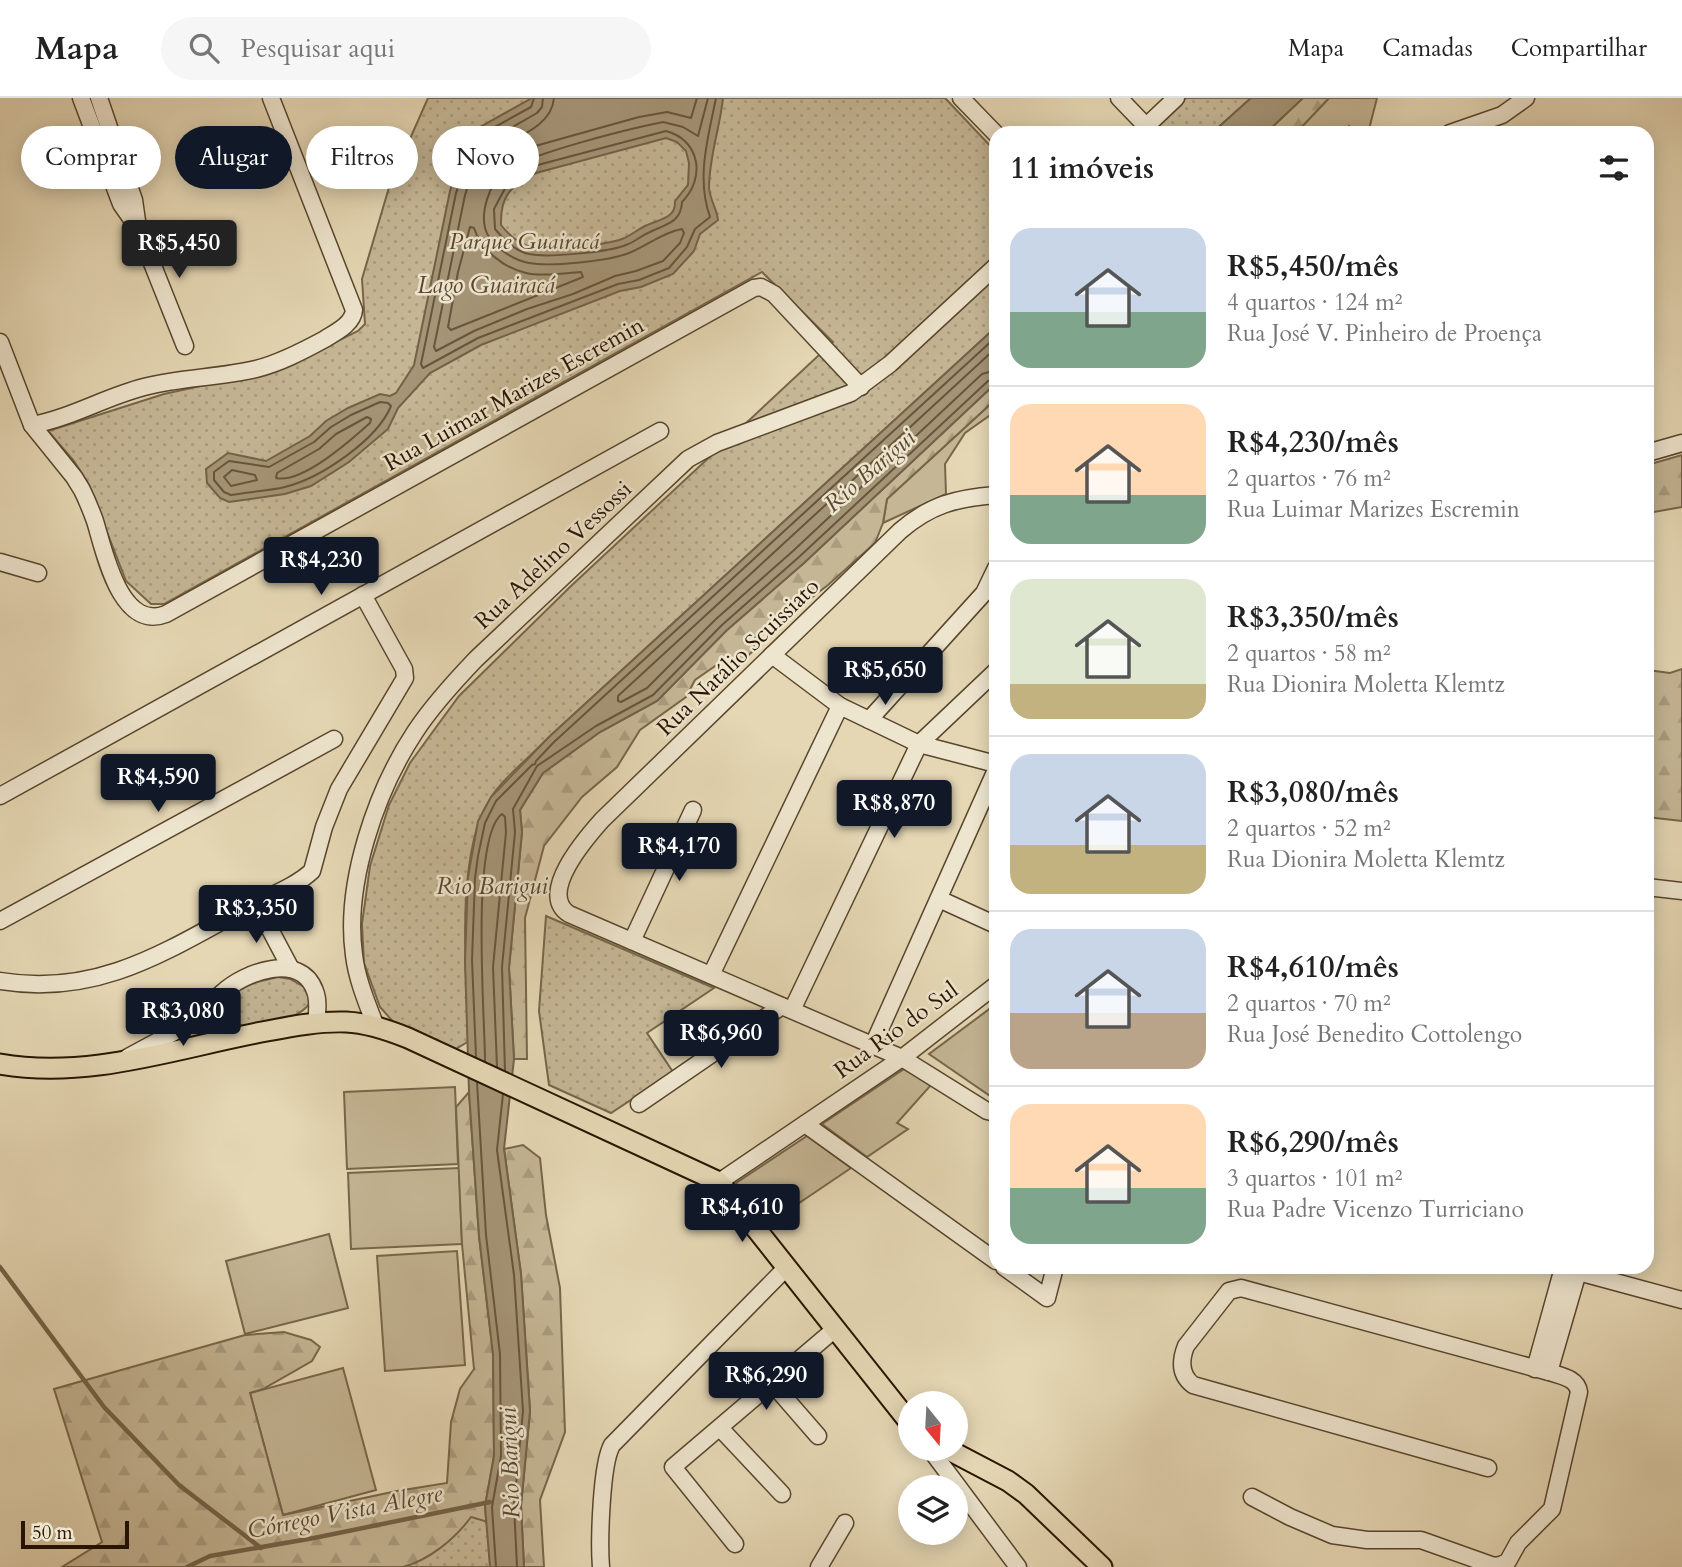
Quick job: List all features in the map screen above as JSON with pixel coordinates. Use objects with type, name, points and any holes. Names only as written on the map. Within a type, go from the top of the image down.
[{"type":"main road","points":[[0,1064],[66,1069],[316,1024],[347,1022],[376,1027],[449,1055],[719,1182],[898,1408]]},
{"type":"main road","points":[[968,1460],[1008,1480],[1026,1494],[1102,1567]]},
{"type":"street","points":[[81,98],[121,204],[138,228]]},
{"type":"street","points":[[99,98],[134,200],[138,228],[185,346]]},
{"type":"street","points":[[0,342],[32,425],[66,417],[142,387],[234,373],[275,363],[347,324],[354,314],[271,98]]},
{"type":"street","points":[[961,98],[989,127]]},
{"type":"street","points":[[1119,98],[1140,126]]},
{"type":"street","points":[[1145,126],[1176,98]]},
{"type":"street","points":[[1491,126],[1526,98]]},
{"type":"street","name":"Rua Adelino Vessossi","points":[[376,1027],[360,984],[354,957],[352,930],[355,893],[362,857],[383,794],[405,748],[428,713],[477,659],[696,453],[839,399],[860,387],[890,364],[989,272]]},
{"type":"street","name":"Rua Luimar Marizes Escremin","points":[[32,425],[82,490],[95,520],[109,569],[122,596],[137,611],[153,617],[166,614],[747,290],[761,287],[774,294],[860,387]]},
{"type":"street","points":[[0,796],[660,431]]},
{"type":"street","points":[[1654,451],[1682,443]]},
{"type":"street","name":"Rua Natálio Scuissiato","points":[[632,941],[569,914],[559,905],[558,895],[566,871],[589,834],[900,531],[922,513],[957,500],[989,496]]},
{"type":"street","points":[[0,562],[38,573]]},
{"type":"street","points":[[869,720],[984,593],[989,583]]},
{"type":"street","points":[[0,981],[63,983],[134,967],[312,871],[324,827],[339,789],[405,678],[404,669],[363,595]]},
{"type":"street","points":[[772,655],[840,706],[919,744],[989,762]]},
{"type":"street","points":[[639,1104],[787,1008],[919,744],[989,678]]},
{"type":"street","points":[[977,689],[989,693]]},
{"type":"street","points":[[712,975],[840,706]]},
{"type":"street","points":[[0,921],[334,739]]},
{"type":"street","points":[[873,1045],[989,786]]},
{"type":"street","points":[[693,810],[632,941],[902,1058],[989,1112]]},
{"type":"street","points":[[1654,888],[1682,891]]},
{"type":"street","points":[[939,899],[989,922]]},
{"type":"street","points":[[256,903],[291,969]]},
{"type":"street","points":[[116,1062],[180,1029],[240,979],[283,968],[291,969],[308,979],[313,987],[317,1003],[316,1024]]},
{"type":"street","name":"Rua Rio do Sul","points":[[719,1182],[902,1058],[989,990]]},
{"type":"street","points":[[222,993],[221,1016],[231,1038]]},
{"type":"street","points":[[805,1124],[989,1256]]},
{"type":"street","points":[[601,1567],[600,1536],[607,1458],[612,1445],[787,1267]]},
{"type":"street","points":[[1014,1274],[1047,1298],[1053,1274]]},
{"type":"street","points":[[1542,1370],[1566,1274]]},
{"type":"street","points":[[1586,1274],[1682,1300]]},
{"type":"street","points":[[1252,1497],[1312,1528],[1332,1535],[1367,1540],[1420,1540],[1494,1566],[1501,1565],[1508,1561],[1518,1543],[1552,1509],[1579,1392],[1574,1381],[1542,1370],[1241,1288],[1229,1290],[1186,1346],[1183,1373],[1187,1381],[1200,1388],[1488,1468]]},
{"type":"street","points":[[735,1544],[673,1467],[835,1329]]},
{"type":"street","points":[[772,1383],[818,1436]]},
{"type":"street","points":[[720,1428],[782,1494]]},
{"type":"street","points":[[939,1461],[1018,1567]]},
{"type":"street","points":[[819,1567],[845,1523]]},
{"type":"green space","name":"Parque Guairacá","points":[[428,98],[945,98],[989,145],[989,333],[549,737],[509,775],[490,799],[479,822],[467,882],[465,951],[469,1041],[456,1049],[396,1025],[380,1007],[364,963],[362,924],[370,866],[389,805],[410,763],[459,696],[571,586],[833,342],[762,272],[164,604],[151,604],[126,581],[88,483],[74,461],[48,431],[164,394],[293,363],[358,331],[365,324],[362,279],[389,189],[418,189],[418,126],[416,126]]},
{"type":"green space","points":[[1186,98],[1251,98],[1220,126],[1156,126]]},
{"type":"green space","points":[[1303,98],[1329,98],[1303,126],[1273,126]]},
{"type":"green space","points":[[1329,98],[1377,98],[1370,126],[1303,126]]},
{"type":"green space","points":[[989,390],[989,405],[887,499],[883,523],[875,543],[828,585],[798,608],[787,610],[754,638],[754,650],[740,663],[721,662],[695,680],[686,697],[640,730],[617,767],[582,797],[544,846],[525,918],[527,1059],[514,1059],[509,968],[522,832],[520,810],[543,773],[600,732],[657,701],[727,630],[804,563]]},
{"type":"green space","points":[[989,405],[989,416],[965,433],[945,464],[946,494],[883,523],[887,499]]},
{"type":"green space","points":[[1682,455],[1682,507],[1654,512],[1654,463]]},
{"type":"green space","points":[[1682,669],[1682,821],[1654,818],[1654,671],[1670,673]]},
{"type":"green space","points":[[546,916],[714,988],[647,1033],[673,1072],[611,1113],[549,1085],[539,1011]]},
{"type":"green space","points":[[278,977],[290,979],[306,988],[311,1001],[305,1008],[298,1014],[279,1021],[240,1027],[232,1024],[226,1011],[230,995],[244,985]]},
{"type":"green space","points":[[989,1009],[989,1095],[929,1054]]},
{"type":"green space","points":[[904,1069],[931,1085],[897,1123],[908,1129],[867,1157],[822,1124]]},
{"type":"green space","points":[[455,1087],[458,1164],[347,1169],[344,1092]]},
{"type":"green space","points":[[469,1092],[479,1236],[493,1354],[494,1456],[485,1506],[490,1567],[62,1567],[102,1542],[54,1389],[245,1335],[284,1332],[311,1340],[320,1347],[312,1361],[263,1389],[250,1393],[283,1515],[447,1483],[451,1422],[460,1389],[474,1369],[462,1244],[456,1107]]},
{"type":"green space","points":[[807,1136],[851,1168],[768,1224],[736,1183]]},
{"type":"green space","points":[[523,1145],[540,1158],[546,1215],[560,1288],[565,1432],[540,1500],[544,1567],[524,1567],[521,1506],[530,1411],[521,1274],[504,1149]]},
{"type":"green space","points":[[459,1168],[462,1244],[351,1249],[348,1173]]},
{"type":"green space","points":[[329,1234],[348,1308],[245,1334],[226,1261]]},
{"type":"green space","points":[[457,1251],[465,1365],[385,1371],[377,1256]]},
{"type":"green space","points":[[343,1368],[376,1490],[283,1515],[250,1393]]},
{"type":"green space","points":[[471,1517],[485,1521],[490,1528],[491,1567],[403,1567],[441,1548]]},
{"type":"water","name":"Lago Guairacá","points":[[532,98],[723,98],[709,188],[718,220],[700,234],[694,251],[673,274],[641,287],[620,291],[481,345],[430,373],[398,408],[388,429],[349,462],[311,486],[285,494],[229,502],[220,498],[207,483],[206,469],[228,453],[266,461],[310,436],[326,421],[348,408],[380,394],[390,396],[396,393],[414,365],[450,191],[512,189],[505,199],[501,225],[526,246],[563,248],[625,238],[670,215],[675,201],[688,185],[689,163],[686,151],[677,142],[666,138],[539,172],[539,126],[482,126]]},
{"type":"water","points":[[1251,98],[1303,98],[1273,126],[1220,126]]},
{"type":"water","name":"Rio Barigui","points":[[989,333],[989,390],[804,563],[727,630],[657,701],[600,732],[543,773],[520,810],[522,832],[509,968],[514,1059],[504,1149],[521,1274],[530,1411],[521,1506],[524,1567],[490,1567],[485,1506],[494,1456],[493,1354],[479,1236],[469,1092],[465,961],[468,877],[478,821],[491,797],[549,737]]},
{"type":"waterway","points":[[0,1267],[104,1407],[179,1485],[261,1548]]},
{"type":"waterway","name":"Córrego Vista Alegre","points":[[187,1567],[210,1556],[490,1502]]}]
